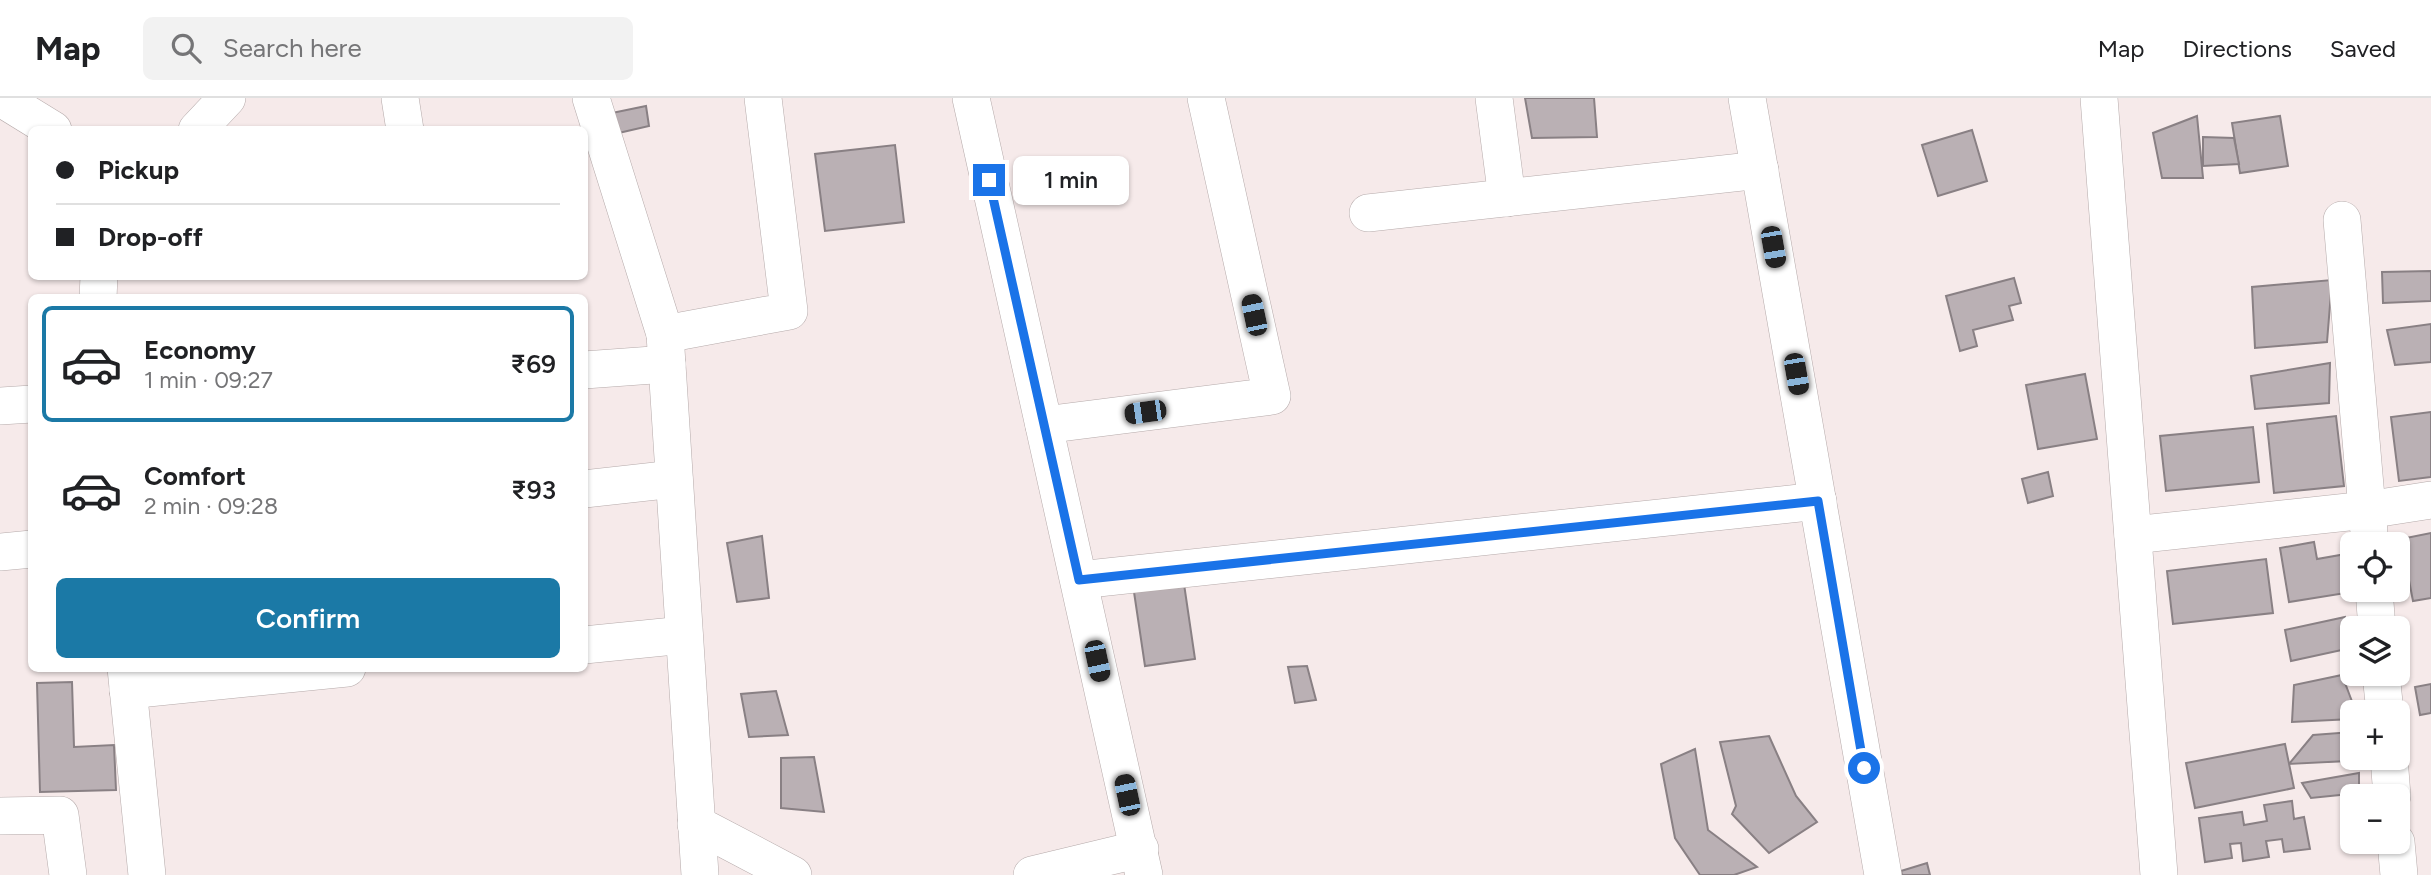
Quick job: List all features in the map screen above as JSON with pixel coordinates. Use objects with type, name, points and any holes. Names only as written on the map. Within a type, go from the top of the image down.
[{"type":"street","points":[[1,98],[46,126]]},
{"type":"street","points":[[201,126],[227,98]]},
{"type":"street","points":[[400,98],[404,126]]},
{"type":"street","points":[[591,98],[666,349],[700,875]]},
{"type":"street","points":[[588,369],[666,349],[789,311],[763,98]]},
{"type":"street","points":[[971,98],[1142,862],[1032,875]]},
{"type":"street","points":[[1044,425],[1272,396],[1206,98]]},
{"type":"street","points":[[1494,98],[1507,198]]},
{"type":"street","points":[[1747,98],[1883,875]]},
{"type":"street","points":[[2099,98],[2159,875]]},
{"type":"street","points":[[1368,213],[1760,170]]},
{"type":"street","points":[[2342,220],[2369,527]]},
{"type":"street","points":[[0,406],[28,404]]},
{"type":"street","points":[[588,489],[674,479]]},
{"type":"street","points":[[2133,535],[2369,527],[2431,500]]},
{"type":"street","points":[[1079,580],[1818,501]]},
{"type":"street","points":[[0,552],[28,549]]},
{"type":"street","points":[[588,645],[684,635]]},
{"type":"street","points":[[147,875],[127,679],[266,672]]},
{"type":"street","points":[[0,816],[60,815],[68,875]]},
{"type":"street","points":[[696,824],[793,875]]},
{"type":"street","points":[[2397,854],[2399,875]]},
{"type":"building","points":[[1525,98],[1594,98],[1597,137],[1532,138]]},
{"type":"building","points":[[646,106],[649,126],[610,135],[607,114]]},
{"type":"building","points":[[2197,116],[2203,178],[2162,178],[2153,133]]},
{"type":"building","points":[[2280,116],[2288,166],[2240,173],[2232,123]]},
{"type":"building","points":[[1972,130],[1987,181],[1938,196],[1922,145]]},
{"type":"building","points":[[2203,137],[2234,138],[2239,164],[2203,166]]},
{"type":"building","points":[[895,145],[904,222],[825,231],[815,154]]},
{"type":"building","points":[[2431,271],[2431,301],[2383,303],[2382,272]]},
{"type":"building","points":[[2014,278],[2021,303],[2009,306],[2013,320],[1973,330],[1977,346],[1960,351],[1946,296]]},
{"type":"building","points":[[2332,280],[2327,342],[2255,348],[2252,287]]},
{"type":"building","points":[[2431,324],[2431,362],[2395,365],[2387,330]]},
{"type":"building","points":[[2330,363],[2329,403],[2255,409],[2251,376]]},
{"type":"building","points":[[2085,374],[2097,439],[2038,449],[2026,385]]},
{"type":"building","points":[[2431,412],[2431,477],[2399,481],[2391,417]]},
{"type":"building","points":[[2336,416],[2344,486],[2274,493],[2267,424]]},
{"type":"building","points":[[2253,427],[2259,482],[2166,491],[2160,436]]},
{"type":"building","points":[[2048,472],[2053,496],[2028,503],[2022,479]]},
{"type":"building","points":[[2431,533],[2431,598],[2413,601],[2410,586],[2410,537]]},
{"type":"building","points":[[762,536],[769,598],[737,602],[727,543]]},
{"type":"building","points":[[2314,542],[2317,559],[2340,555],[2340,594],[2289,602],[2280,548]]},
{"type":"building","points":[[2266,559],[2273,613],[2173,624],[2167,571]]},
{"type":"building","points":[[1184,584],[1195,659],[1145,666],[1134,592]]},
{"type":"building","points":[[2340,618],[2340,650],[2291,661],[2285,630]]},
{"type":"building","points":[[1307,666],[1316,700],[1295,703],[1288,667]]},
{"type":"building","points":[[2340,675],[2340,686],[2346,686],[2351,700],[2340,700],[2340,720],[2292,722],[2294,685]]},
{"type":"building","points":[[72,682],[74,747],[114,745],[116,790],[40,792],[37,683]]},
{"type":"building","points":[[2431,684],[2431,713],[2420,715],[2415,687]]},
{"type":"building","points":[[776,691],[788,735],[749,737],[741,694]]},
{"type":"building","points":[[2340,733],[2340,761],[2289,764],[2313,735]]},
{"type":"building","points":[[1769,736],[1796,796],[1817,822],[1769,853],[1732,814],[1736,806],[1720,742]]},
{"type":"building","points":[[2285,744],[2294,788],[2195,808],[2186,763]]},
{"type":"building","points":[[1695,749],[1708,830],[1757,867],[1734,875],[1700,875],[1675,838],[1661,764]]},
{"type":"building","points":[[814,757],[824,812],[781,808],[781,758]]},
{"type":"building","points":[[2359,773],[2359,784],[2340,784],[2340,795],[2311,798],[2302,783]]},
{"type":"building","points":[[2292,801],[2294,819],[2304,817],[2310,849],[2284,852],[2282,839],[2266,841],[2269,857],[2243,861],[2241,843],[2230,844],[2232,858],[2205,862],[2199,818],[2242,812],[2244,825],[2267,821],[2264,805]]},
{"type":"building","points":[[1927,863],[1930,875],[1902,875],[1901,871]]},
{"type":"route","points":[[989,180],[1079,580],[1818,501],[1864,768]]}]
